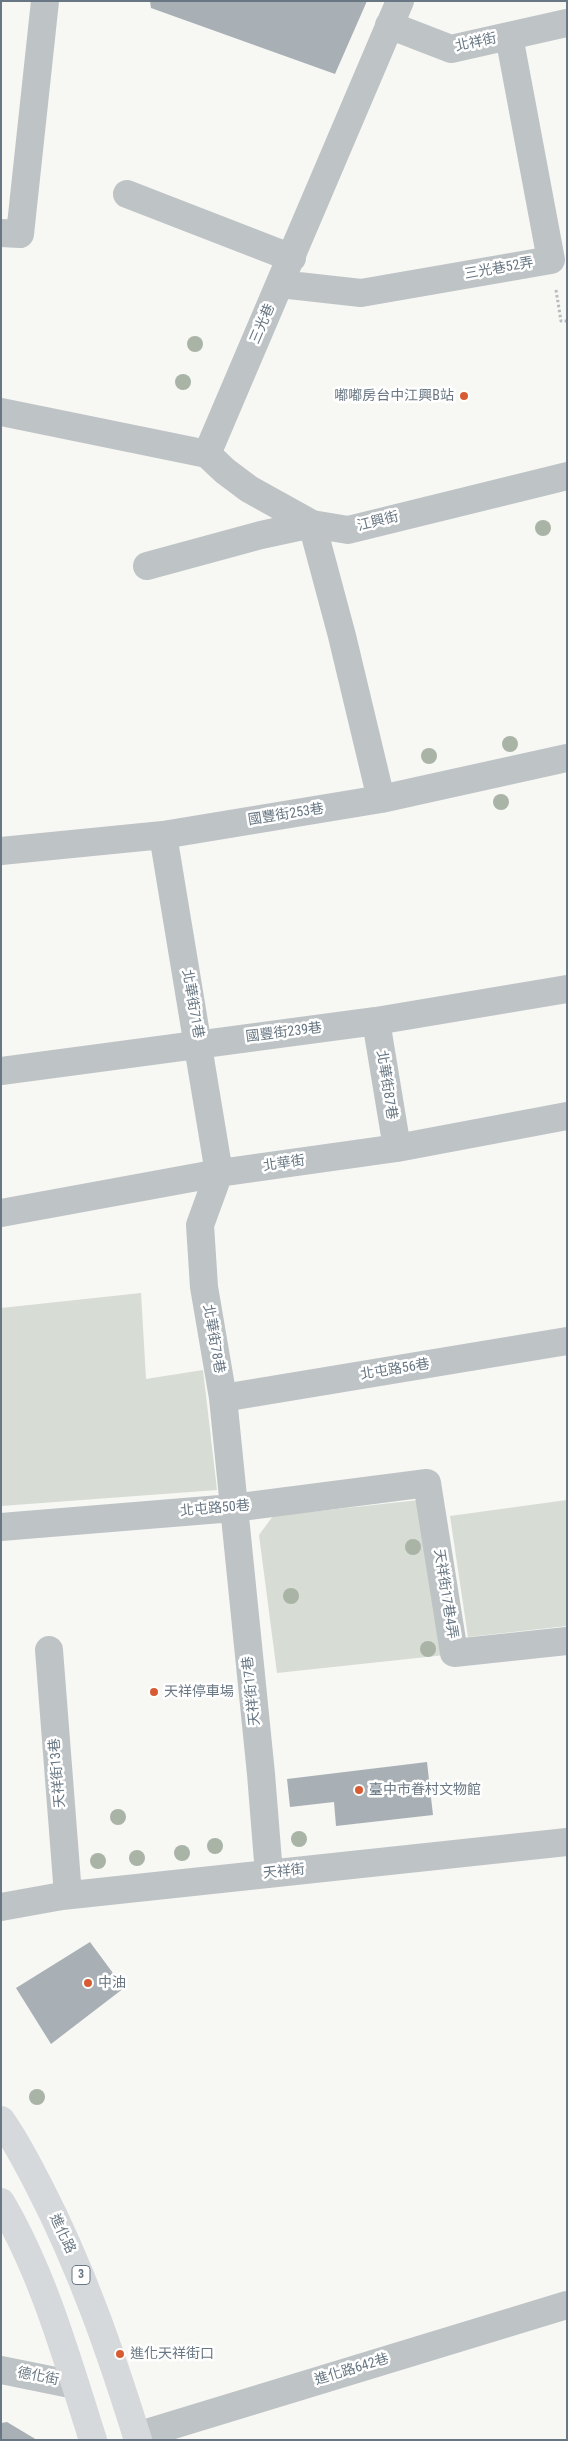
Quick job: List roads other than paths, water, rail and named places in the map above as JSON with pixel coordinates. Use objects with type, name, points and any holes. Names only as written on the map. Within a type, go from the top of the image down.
[{"type":"main road","name":"進化路","points":[[1,2120],[18,2146],[76,2263],[138,2438]]},
{"type":"main road","points":[[1,2202],[34,2267],[93,2440]]},
{"type":"street","points":[[1,233],[20,234],[45,1]]},
{"type":"street","name":"北祥街","points":[[394,13],[451,49],[567,23]]},
{"type":"street","name":"三光巷","points":[[207,454],[292,258],[394,13]]},
{"type":"street","name":"三光巷52弄","points":[[280,284],[362,293],[551,260],[509,36]]},
{"type":"street","points":[[127,194],[292,258]]},
{"type":"street","points":[[1,412],[207,454]]},
{"type":"street","name":"江興街","points":[[207,454],[225,471],[249,489],[312,524],[348,530],[567,476]]},
{"type":"street","points":[[146,566],[261,535],[312,524],[342,636],[381,799]]},
{"type":"street","name":"國豐街253巷","points":[[1,851],[163,835],[381,799],[567,758]]},
{"type":"street","name":"北華街71巷","points":[[163,835],[218,1174]]},
{"type":"street","name":"國豐街239巷","points":[[1,1071],[376,1021],[567,989]]},
{"type":"street","name":"北華街87巷","points":[[376,1021],[397,1148]]},
{"type":"street","name":"北華街","points":[[1,1213],[218,1174],[397,1148],[567,1116]]},
{"type":"street","name":"北華街78巷","points":[[218,1174],[200,1225],[204,1287],[223,1398],[233,1508]]},
{"type":"street","name":"北屯路56巷","points":[[223,1398],[567,1341]]},
{"type":"street","name":"北屯路50巷","points":[[1,1527],[233,1508],[427,1483]]},
{"type":"street","name":"天祥街17巷4弄","points":[[427,1483],[454,1654],[567,1641]]},
{"type":"street","name":"天祥街17巷","points":[[233,1508],[261,1774],[268,1874]]},
{"type":"street","name":"天祥街13巷","points":[[48,1650],[68,1895]]},
{"type":"street","name":"天祥街","points":[[1,1907],[68,1895],[567,1842]]},
{"type":"street","name":"進化路642巷","points":[[138,2438],[567,2304]]},
{"type":"street","name":"德化街","points":[[1,2370],[75,2385]]},
{"type":"place","name":"嘟嘟房台中江興B站","points":[[464,396]]},
{"type":"place","name":"天祥停車場","points":[[154,1692]]},
{"type":"place","name":"臺中市眷村文物館","points":[[359,1790]]},
{"type":"place","name":"中油","points":[[88,1983]]},
{"type":"place","name":"進化天祥街口","points":[[120,2354]]}]
